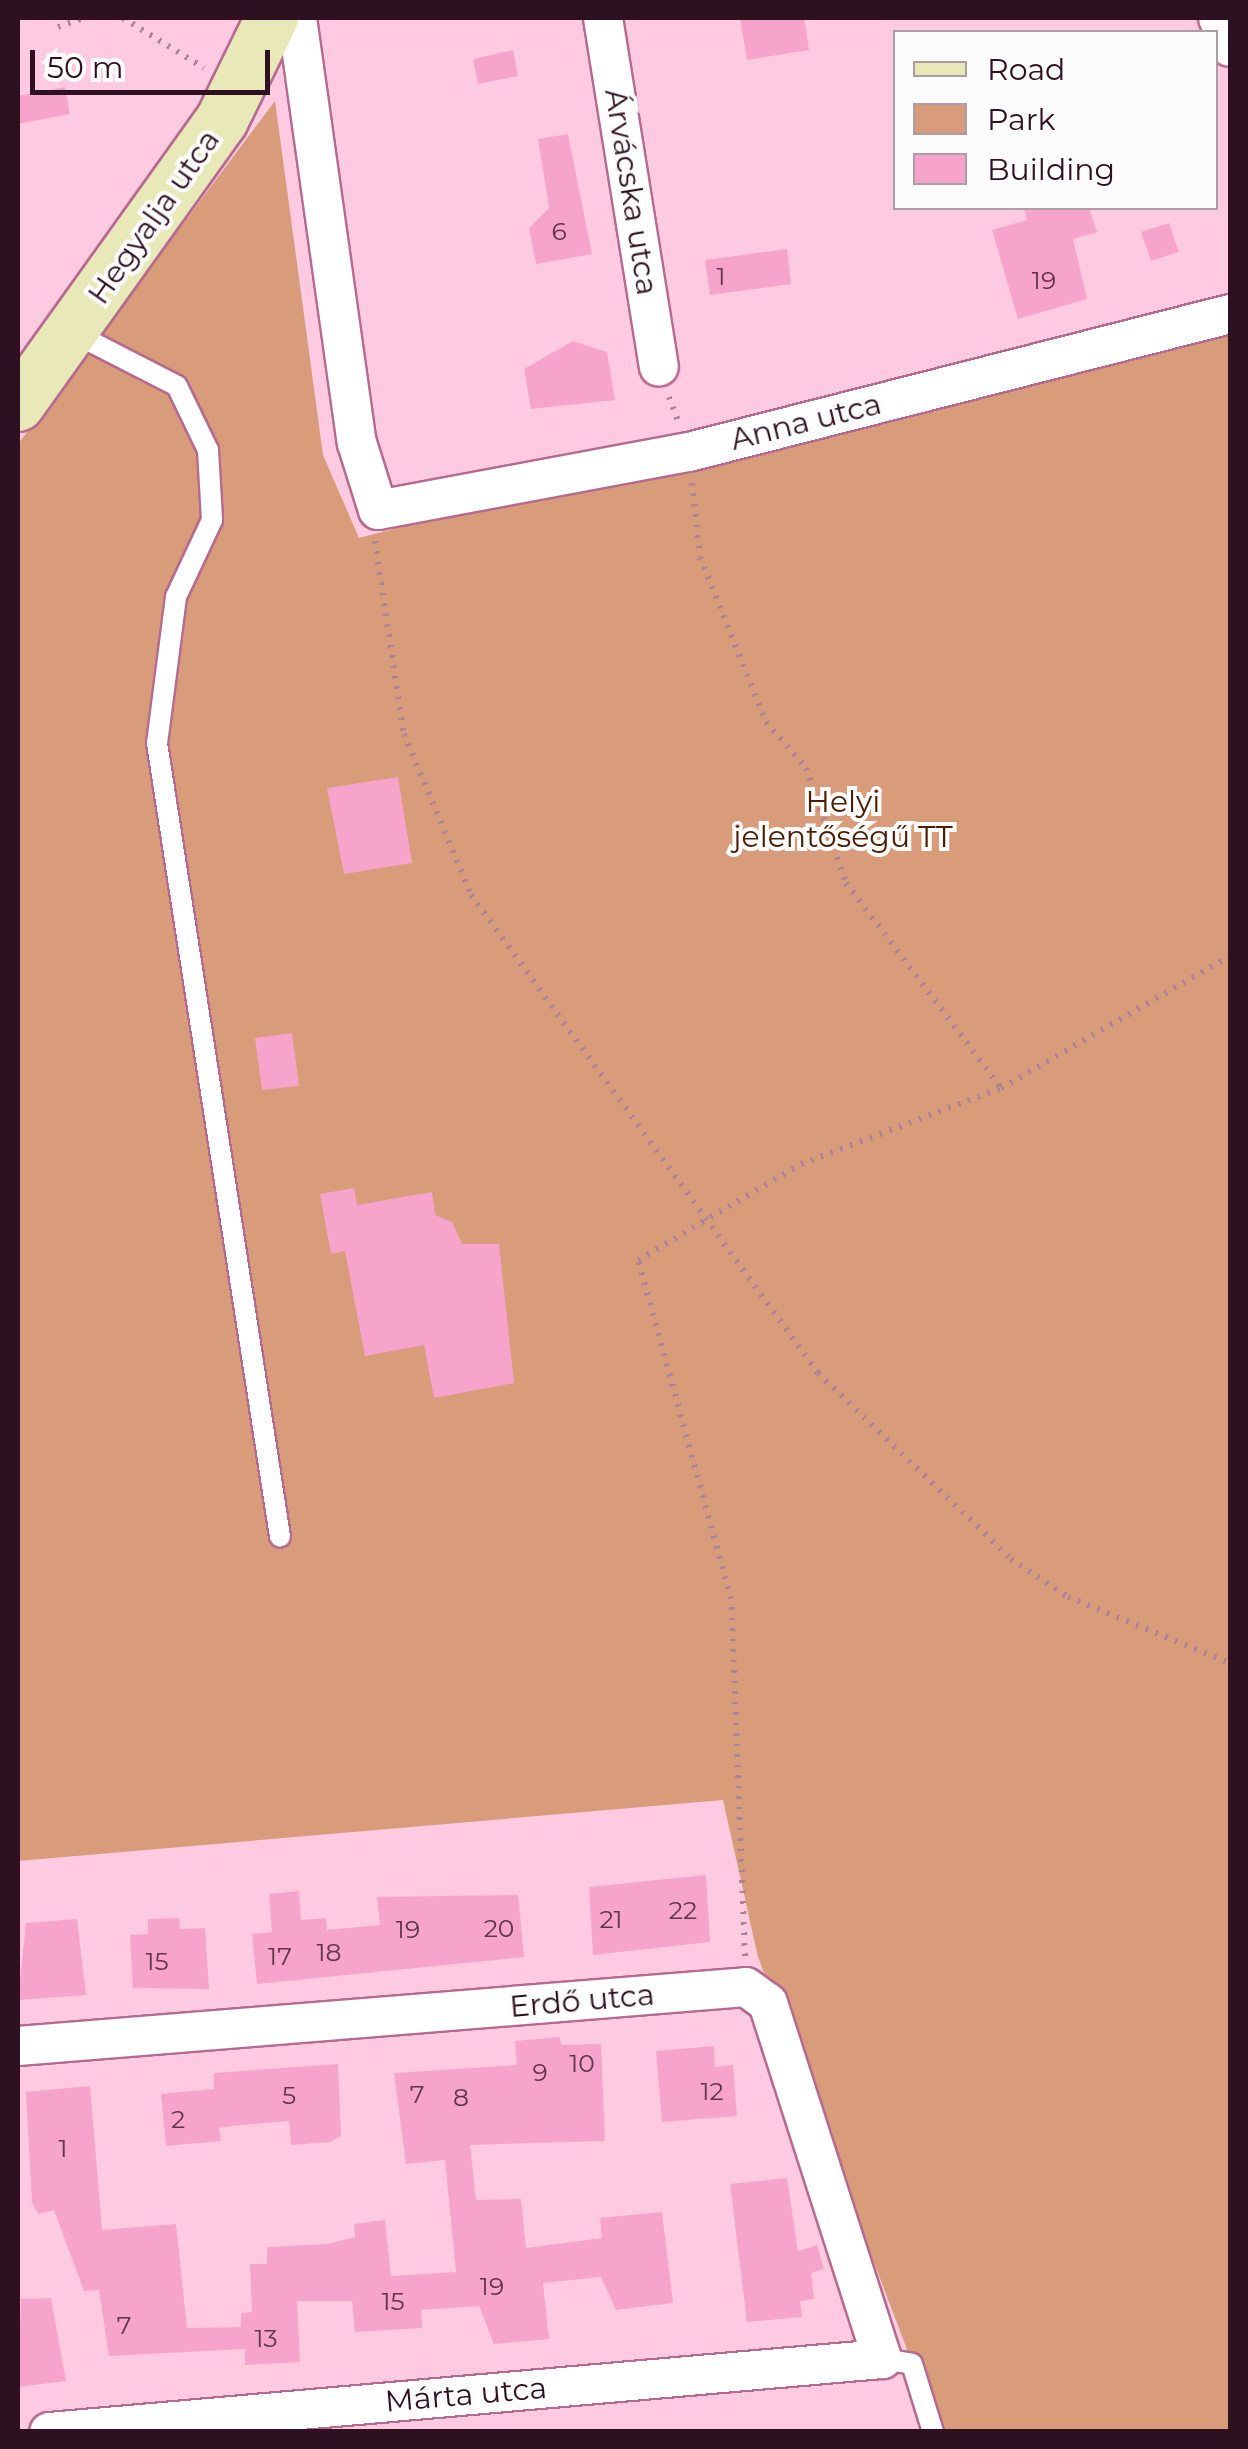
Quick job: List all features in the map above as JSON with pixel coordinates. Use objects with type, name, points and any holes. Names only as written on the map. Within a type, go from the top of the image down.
[{"type":"street","name":"Hegyalja utca","points":[[18,405],[243,83],[272,18]]},
{"type":"street","points":[[297,18],[358,443],[378,510]]},
{"type":"street","name":"Árvácska utca","points":[[603,18],[659,367]]},
{"type":"street","points":[[1218,18],[1230,46]]},
{"type":"street","name":"Anna utca","points":[[378,510],[689,452],[1230,314]]},
{"type":"street","points":[[746,1987],[768,2003],[882,2358]]},
{"type":"street","name":"Erdő utca","points":[[18,2046],[746,1987]]},
{"type":"street","name":"Márta utca","points":[[49,2432],[882,2358]]},
{"type":"lane","points":[[72,332],[177,386],[208,450],[212,520],[176,596],[157,743],[280,1537]]},
{"type":"lane","points":[[882,2358],[912,2364],[933,2432]]},
{"type":"path","points":[[58,27],[84,18]]},
{"type":"path","points":[[123,18],[243,83]]},
{"type":"path","points":[[659,367],[689,452],[700,557],[766,722],[806,768],[846,883],[1001,1088]]},
{"type":"path","points":[[378,510],[382,617],[404,734],[471,895],[546,1007],[714,1218],[818,1373],[1012,1559],[1068,1597],[1230,1664]]},
{"type":"path","points":[[746,1987],[731,1600],[638,1260],[881,1127],[1001,1088],[1230,956]]},
{"type":"green space","name":"Helyi jelentőségű TT","points":[[275,101],[323,455],[359,538],[1230,314],[1230,2431],[938,2431],[758,1957],[723,1800],[18,1861],[18,444]]},
{"type":"building","points":[[740,18],[804,18],[809,50],[747,60]]},
{"type":"building","points":[[513,50],[518,76],[478,84],[473,59]]},
{"type":"building","points":[[65,87],[70,114],[18,124],[18,96]]},
{"type":"building","points":[[568,134],[592,254],[536,264],[529,228],[549,208],[538,139]]},
{"type":"building","points":[[1024,210],[1090,210],[1097,232],[1073,239],[1087,299],[1018,319],[992,230],[1027,220]]},
{"type":"building","points":[[1169,223],[1179,252],[1151,261],[1141,232]]},
{"type":"building","points":[[787,249],[791,284],[710,295],[705,260]]},
{"type":"building","points":[[573,341],[607,352],[615,400],[531,409],[524,369]]},
{"type":"building","points":[[398,777],[412,863],[344,874],[327,788]]},
{"type":"building","points":[[292,1033],[299,1086],[262,1090],[255,1038]]},
{"type":"building","points":[[354,1188],[357,1205],[432,1192],[435,1215],[452,1222],[462,1244],[499,1244],[514,1383],[434,1398],[424,1345],[365,1356],[345,1251],[331,1254],[320,1194]]},
{"type":"building","points":[[706,1875],[710,1942],[593,1955],[589,1887]]},
{"type":"building","points":[[299,1891],[301,1920],[326,1918],[327,1930],[380,1925],[377,1897],[518,1895],[524,1957],[257,1984],[252,1934],[272,1932],[269,1894]]},
{"type":"building","points":[[179,1918],[180,1929],[205,1928],[209,1989],[133,1988],[130,1935],[148,1934],[148,1919]]},
{"type":"building","points":[[77,1919],[86,1995],[18,2000],[26,1923]]},
{"type":"building","points":[[560,2037],[561,2045],[601,2044],[605,2141],[470,2145],[476,2200],[521,2199],[526,2248],[602,2238],[600,2218],[662,2212],[673,2303],[616,2310],[601,2277],[543,2283],[549,2339],[494,2344],[479,2306],[421,2310],[422,2328],[355,2332],[352,2301],[297,2301],[300,2362],[245,2365],[245,2349],[109,2356],[99,2290],[84,2291],[54,2210],[38,2214],[32,2202],[26,2092],[90,2086],[102,2230],[176,2224],[187,2328],[241,2327],[241,2313],[252,2312],[250,2264],[267,2264],[267,2247],[328,2244],[355,2237],[354,2224],[385,2220],[391,2276],[456,2272],[445,2160],[406,2164],[394,2073],[517,2065],[515,2041]]},
{"type":"building","points":[[714,2046],[715,2067],[733,2065],[737,2116],[662,2122],[656,2051]]},
{"type":"building","points":[[338,2064],[341,2136],[330,2142],[291,2145],[289,2121],[219,2128],[221,2141],[166,2146],[161,2094],[214,2089],[214,2073]]},
{"type":"building","points":[[787,2178],[798,2251],[817,2245],[824,2269],[811,2273],[814,2299],[800,2301],[802,2317],[747,2322],[730,2184]]},
{"type":"building","points":[[51,2298],[66,2381],[18,2387],[21,2299]]}]
